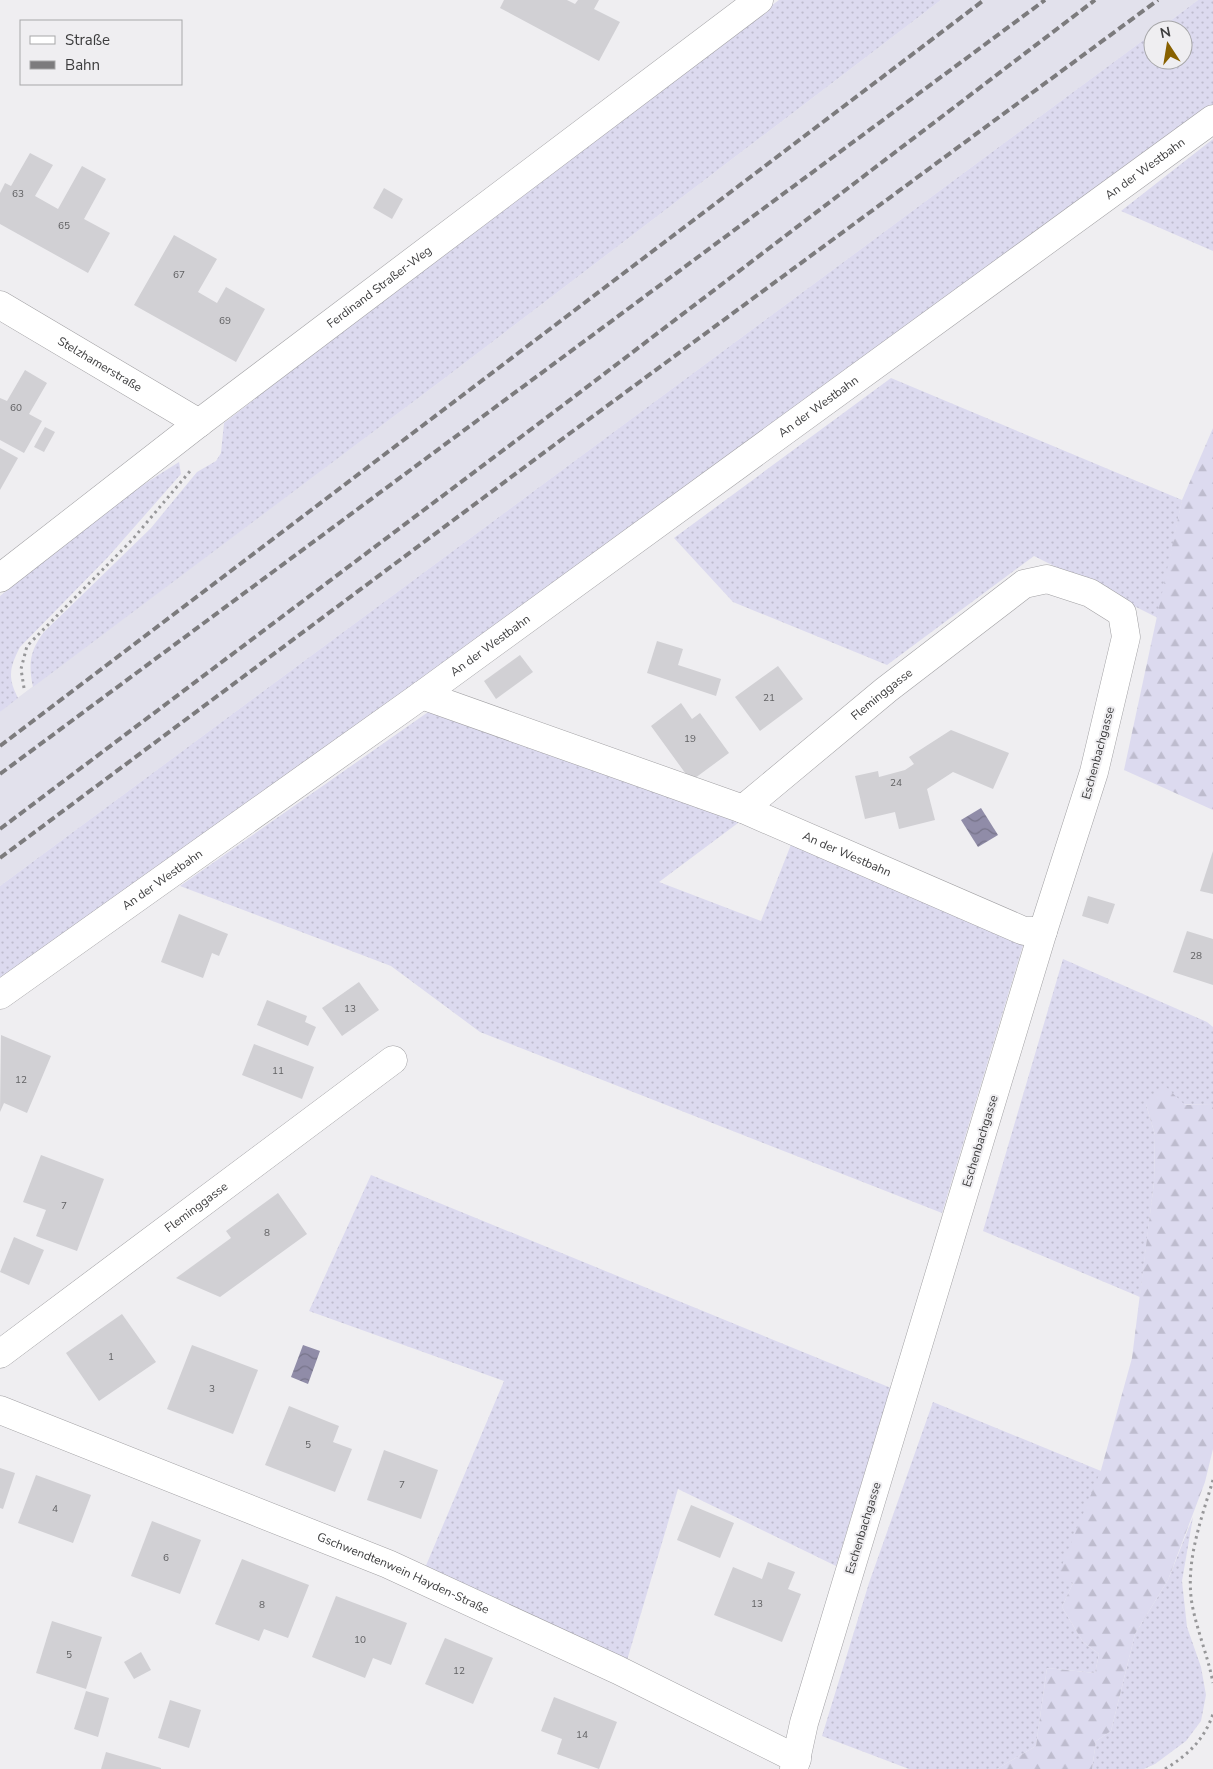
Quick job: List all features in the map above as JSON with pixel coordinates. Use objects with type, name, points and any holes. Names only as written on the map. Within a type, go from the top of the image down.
[{"type":"street","name":"Ferdinand Straßer-Weg","points":[[0,578],[743,4]]},
{"type":"street","name":"An der Westbahn","points":[[0,995],[422,695],[1213,119]]},
{"type":"street","name":"Stelzhamerstraße","points":[[0,306],[198,424]]},
{"type":"street","name":"Eschenbachgasse","points":[[795,1764],[804,1723],[1094,772],[1126,637],[1122,613],[1090,593],[1048,579],[1024,584]]},
{"type":"street","name":"Fleminggasse","points":[[742,809],[886,690],[1024,584]]},
{"type":"street","name":"An der Westbahn","points":[[422,695],[742,809],[1024,931],[1044,931]]},
{"type":"street","name":"Fleminggasse","points":[[0,1354],[393,1060]]},
{"type":"street","name":"Gschwendtenwein Hayden-Straße","points":[[0,1410],[388,1564],[618,1670],[795,1764]]},
{"type":"path","points":[[24,688],[21,669],[27,646],[132,540],[193,467]]},
{"type":"path","points":[[1213,1480],[1194,1546],[1190,1574],[1195,1618],[1213,1683]]},
{"type":"path","points":[[1165,1769],[1190,1752],[1202,1738],[1213,1714]]},
{"type":"shaded area","points":[[941,0],[1198,0],[1171,20],[1143,20],[1143,40],[0,886],[0,712],[441,381]]},
{"type":"green space","points":[[779,0],[941,0],[441,381],[33,687],[31,658],[44,632],[151,528],[197,472],[216,461],[221,453],[224,423],[525,188]]},
{"type":"green space","points":[[1198,0],[1213,0],[1213,106],[0,985],[0,886],[1143,40],[1143,70],[1193,70],[1193,20],[1171,20]]},
{"type":"green space","points":[[1213,139],[1213,251],[1121,211]]},
{"type":"green space","points":[[891,378],[1182,500],[1158,618],[1034,556],[887,665],[733,602],[674,538]]},
{"type":"green space","points":[[1213,428],[1213,810],[1124,770],[1182,500]]},
{"type":"green space","points":[[179,462],[181,474],[108,557],[20,647],[11,672],[12,684],[18,698],[0,712],[0,596],[130,493]]},
{"type":"green space","points":[[431,710],[742,820],[659,882],[761,921],[792,842],[1024,942],[942,1213],[480,1032],[391,966],[180,886]]},
{"type":"green space","points":[[1063,959],[1207,1022],[1213,1027],[1213,1105],[1146,1104],[1155,1135],[1154,1182],[1140,1297],[983,1231]]},
{"type":"green space","points":[[1165,1086],[1185,1105],[1213,1105],[1213,1449],[1205,1482],[1168,1580],[1135,1634],[1111,1731],[1096,1741],[1092,1769],[997,1769],[1036,1746],[1047,1668],[1095,1673],[1099,1654],[1083,1642],[1062,1607],[1073,1583],[1058,1575],[1101,1470],[1132,1358],[1154,1182],[1155,1135],[1146,1104]]},
{"type":"green space","points":[[371,1175],[891,1388],[836,1566],[678,1489],[625,1667],[422,1575],[504,1381],[309,1311]]},
{"type":"green space","points":[[933,1402],[1101,1471],[1073,1583],[1062,1607],[1083,1642],[1099,1654],[1095,1673],[1047,1668],[1036,1746],[997,1769],[909,1769],[822,1736],[869,1583]]},
{"type":"green space","points":[[1193,1517],[1182,1581],[1187,1627],[1201,1667],[1206,1695],[1201,1721],[1186,1741],[1155,1764],[1144,1769],[1092,1769],[1096,1741],[1111,1731],[1135,1634],[1168,1580]]},
{"type":"water","points":[[981,808],[998,835],[978,847],[961,820]]},
{"type":"water","points":[[303,1345],[320,1351],[308,1384],[291,1377]]},
{"type":"building","points":[[504,0],[567,0],[575,4],[578,0],[599,0],[594,9],[620,22],[599,61],[500,8]]},
{"type":"building","points":[[30,153],[53,165],[35,196],[58,209],[82,166],[106,179],[84,219],[110,233],[88,273],[0,224],[0,193],[5,183],[11,186]]},
{"type":"building","points":[[384,188],[403,199],[392,219],[373,208]]},
{"type":"building","points":[[174,235],[217,259],[198,292],[217,303],[226,287],[265,309],[236,362],[134,305]]},
{"type":"building","points":[[25,370],[47,383],[29,414],[42,421],[24,453],[0,440],[0,398],[7,401]]},
{"type":"building","points":[[45,427],[55,432],[44,452],[34,447]]},
{"type":"building","points":[[0,448],[18,458],[0,490]]},
{"type":"building","points":[[657,641],[683,649],[678,665],[721,679],[716,696],[647,673]]},
{"type":"building","points":[[520,655],[533,672],[496,699],[484,681]]},
{"type":"building","points":[[778,666],[803,699],[760,731],[735,697]]},
{"type":"building","points":[[681,703],[692,719],[700,713],[729,753],[691,781],[651,726]]},
{"type":"building","points":[[951,730],[1009,753],[993,789],[953,772],[927,789],[935,820],[899,829],[895,812],[865,819],[855,776],[878,771],[879,777],[905,770],[914,764],[909,757]]},
{"type":"building","points":[[1213,851],[1213,894],[1200,891]]},
{"type":"building","points":[[1088,896],[1115,904],[1108,924],[1082,916]]},
{"type":"building","points":[[179,914],[228,934],[219,956],[212,953],[203,978],[161,962]]},
{"type":"building","points":[[1187,931],[1213,939],[1213,985],[1173,972]]},
{"type":"building","points":[[359,982],[379,1010],[342,1036],[322,1008]]},
{"type":"building","points":[[267,1000],[307,1016],[305,1022],[316,1027],[308,1046],[257,1025]]},
{"type":"building","points":[[1,1035],[51,1056],[27,1113],[4,1103],[0,1112]]},
{"type":"building","points":[[254,1044],[314,1067],[302,1099],[242,1075]]},
{"type":"building","points":[[41,1155],[104,1179],[77,1251],[36,1236],[46,1210],[23,1202]]},
{"type":"building","points":[[278,1193],[307,1234],[220,1297],[176,1278],[231,1238],[226,1231]]},
{"type":"building","points":[[14,1237],[44,1250],[29,1285],[0,1272]]},
{"type":"building","points":[[122,1314],[156,1362],[99,1401],[66,1353]]},
{"type":"building","points":[[192,1345],[258,1370],[233,1434],[167,1409]]},
{"type":"building","points":[[289,1406],[339,1426],[333,1442],[352,1449],[335,1492],[265,1465]]},
{"type":"building","points":[[384,1450],[438,1470],[421,1519],[367,1500]]},
{"type":"building","points":[[0,1468],[15,1473],[3,1509],[0,1508]]},
{"type":"building","points":[[36,1475],[91,1495],[73,1543],[18,1523]]},
{"type":"building","points":[[691,1505],[734,1523],[720,1558],[677,1540]]},
{"type":"building","points":[[152,1521],[201,1540],[180,1594],[131,1576]]},
{"type":"building","points":[[242,1559],[309,1585],[288,1638],[264,1629],[259,1641],[215,1624]]},
{"type":"building","points":[[768,1562],[795,1572],[788,1589],[801,1594],[782,1642],[714,1615],[733,1567],[762,1579]]},
{"type":"building","points":[[336,1596],[407,1623],[391,1665],[373,1658],[365,1678],[312,1657]]},
{"type":"building","points":[[52,1621],[102,1637],[86,1689],[36,1673]]},
{"type":"building","points":[[445,1638],[493,1658],[473,1704],[425,1684]]},
{"type":"building","points":[[141,1652],[151,1670],[134,1679],[124,1662]]},
{"type":"building","points":[[86,1691],[109,1698],[98,1737],[74,1729]]},
{"type":"building","points":[[554,1697],[617,1722],[599,1769],[557,1754],[562,1739],[541,1731]]},
{"type":"building","points":[[170,1700],[201,1710],[189,1748],[158,1738]]},
{"type":"building","points":[[106,1752],[161,1768],[161,1769],[101,1769]]},
{"type":"railway","points":[[0,746],[984,0]]},
{"type":"railway","points":[[0,774],[1045,0]]},
{"type":"railway","points":[[0,829],[562,406],[1095,0]]},
{"type":"railway","points":[[0,858],[573,431],[1158,0]]}]
